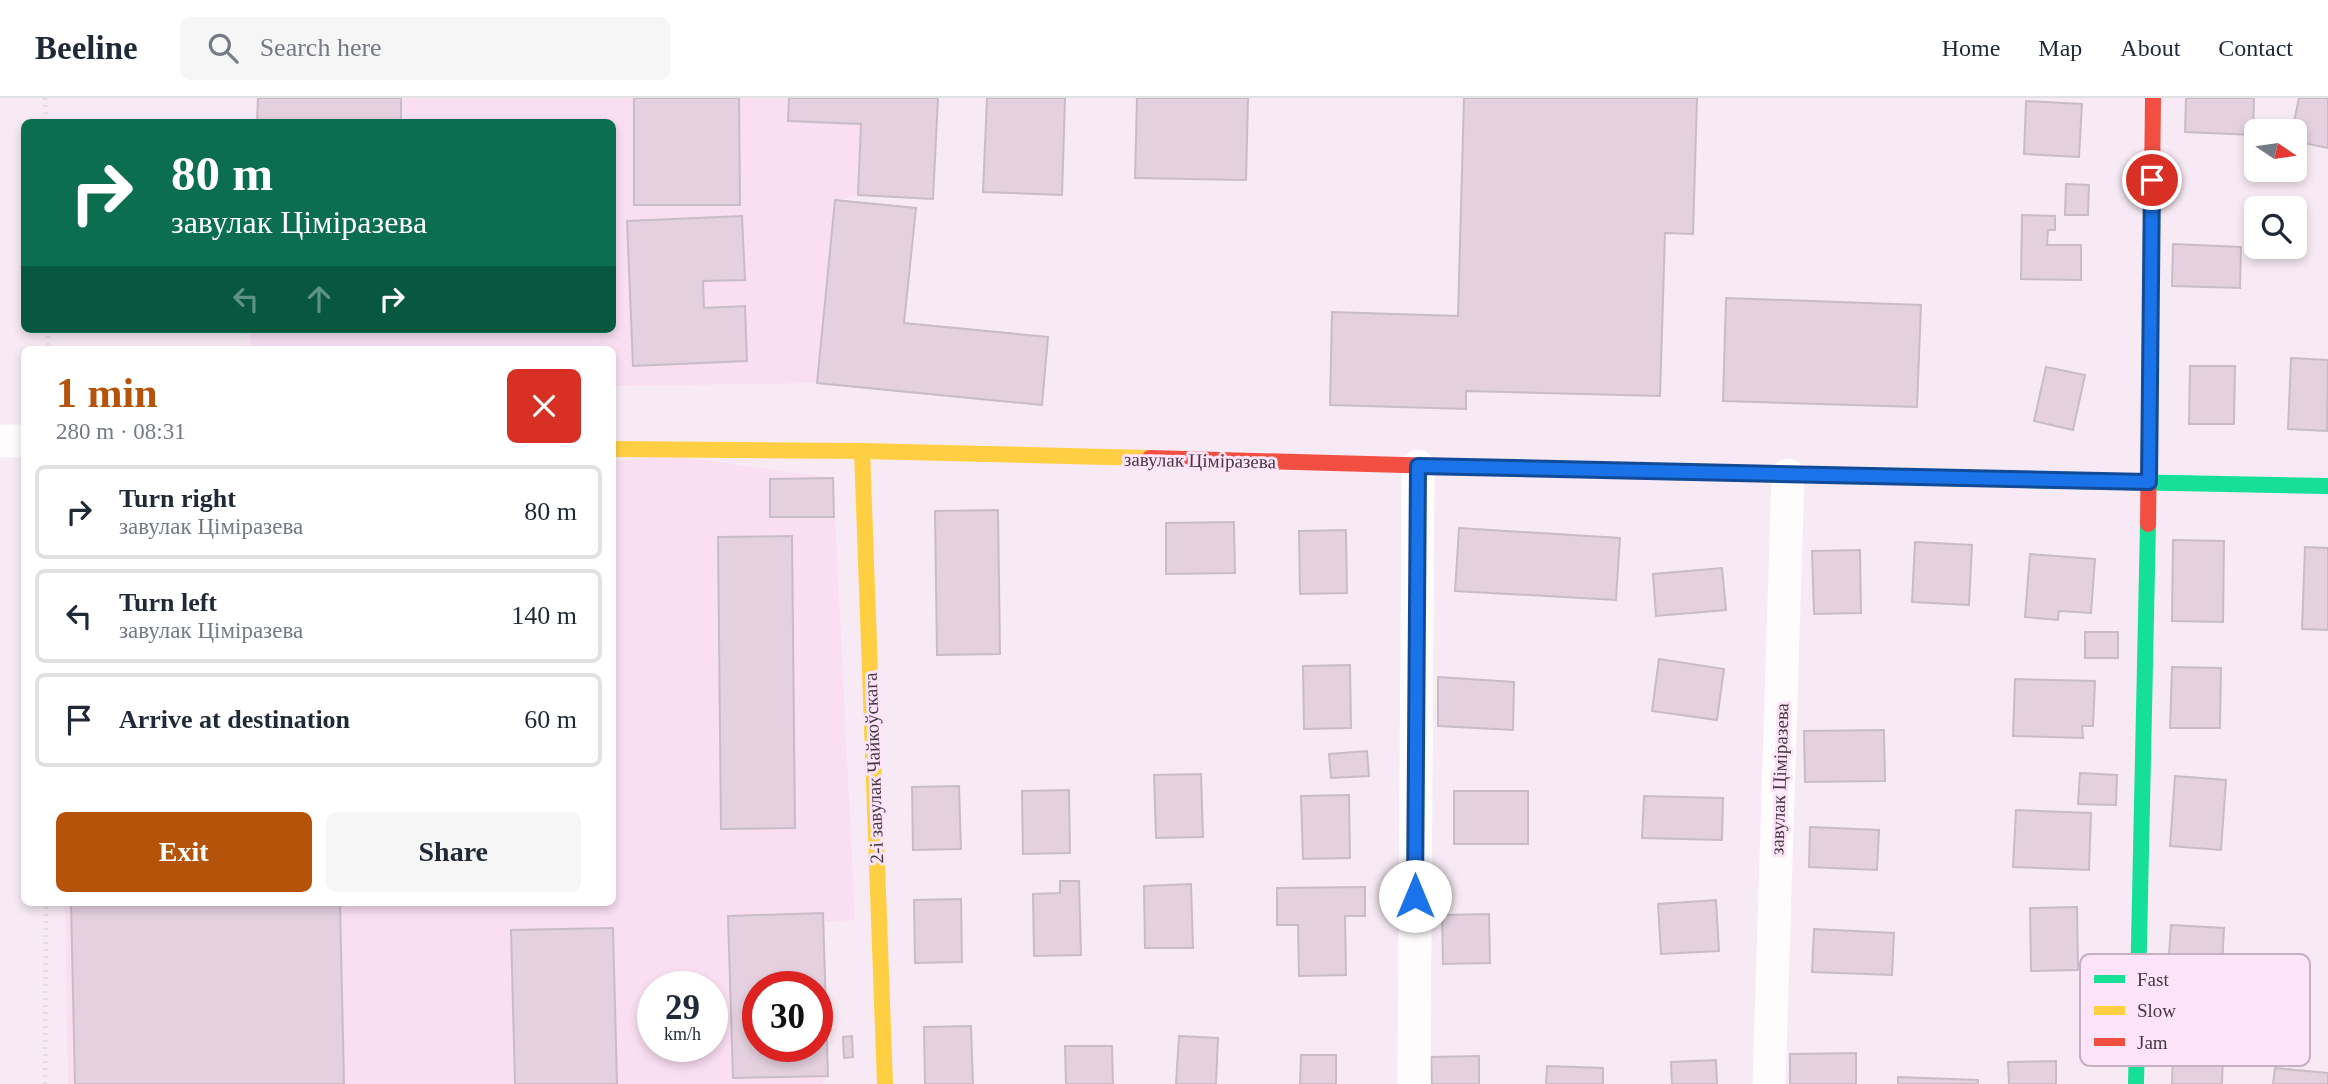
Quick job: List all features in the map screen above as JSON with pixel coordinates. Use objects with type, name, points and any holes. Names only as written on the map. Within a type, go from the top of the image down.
[{"type":"street","points":[[2139,954],[2149,482],[2153,98]]},
{"type":"street","points":[[0,441],[21,441]]},
{"type":"street","name":"завулак Ціміразева","points":[[616,449],[862,452],[2328,486]]},
{"type":"street","name":"2-і завулак Чайкоўскага","points":[[862,452],[885,1084]]},
{"type":"street","points":[[1414,1084],[1418,466]]},
{"type":"street","name":"завулак Ціміразева","points":[[1769,1084],[1788,475]]},
{"type":"street","points":[[2136,1066],[2136,1084]]},
{"type":"path","points":[[46,98],[46,119]]},
{"type":"path","points":[[46,906],[46,1084]]},
{"type":"shaded area","points":[[258,98],[789,98],[788,121],[861,124],[858,195],[835,201],[817,383],[616,386],[616,346],[250,346],[250,333],[616,333],[616,119],[257,119]]},
{"type":"shaded area","points":[[674,456],[833,478],[855,920],[823,922],[825,971],[742,971],[742,1062],[828,1062],[828,1076],[822,1084],[68,1084],[65,906],[616,906],[616,461]]},
{"type":"building","points":[[258,98],[401,98],[401,119],[257,119]]},
{"type":"building","points":[[634,98],[739,98],[740,205],[634,205]]},
{"type":"building","points":[[789,98],[938,98],[933,199],[858,195],[861,124],[788,121]]},
{"type":"building","points":[[987,98],[1065,98],[1062,195],[983,192]]},
{"type":"building","points":[[1137,98],[1248,98],[1246,180],[1135,178]]},
{"type":"building","points":[[1464,98],[1697,98],[1693,234],[1665,233],[1660,396],[1466,391],[1466,409],[1330,405],[1332,312],[1458,316]]},
{"type":"building","points":[[2186,98],[2254,98],[2253,119],[2244,119],[2244,135],[2185,132]]},
{"type":"building","points":[[2299,98],[2328,98],[2328,148],[2307,144],[2307,119],[2295,119]]},
{"type":"building","points":[[2026,101],[2082,104],[2079,157],[2024,154]]},
{"type":"building","points":[[2066,184],[2089,185],[2088,215],[2065,215]]},
{"type":"building","points":[[835,200],[916,208],[904,323],[1048,337],[1042,405],[817,383]]},
{"type":"building","points":[[2022,215],[2055,216],[2055,230],[2048,230],[2047,245],[2081,245],[2081,280],[2021,279]]},
{"type":"building","points":[[742,216],[745,280],[703,281],[704,308],[745,306],[747,361],[633,366],[627,221]]},
{"type":"building","points":[[2173,244],[2241,247],[2240,288],[2172,286]]},
{"type":"building","points":[[1726,298],[1921,305],[1917,407],[1723,401]]},
{"type":"building","points":[[2291,358],[2328,360],[2327,431],[2288,429]]},
{"type":"building","points":[[2190,366],[2235,366],[2234,424],[2189,424]]},
{"type":"building","points":[[2046,367],[2085,375],[2073,430],[2034,421]]},
{"type":"building","points":[[833,478],[834,517],[770,517],[770,479]]},
{"type":"building","points":[[998,510],[1000,654],[937,655],[935,511]]},
{"type":"building","points":[[1234,522],[1235,573],[1166,574],[1166,523]]},
{"type":"building","points":[[1459,528],[1620,538],[1616,600],[1455,591]]},
{"type":"building","points":[[1346,530],[1347,593],[1300,594],[1299,531]]},
{"type":"building","points":[[792,536],[795,828],[721,829],[718,537]]},
{"type":"building","points":[[2173,540],[2224,541],[2223,622],[2172,621]]},
{"type":"building","points":[[1915,542],[1972,545],[1969,605],[1912,602]]},
{"type":"building","points":[[2305,547],[2328,548],[2328,630],[2302,629]]},
{"type":"building","points":[[1860,550],[1861,613],[1814,614],[1812,551]]},
{"type":"building","points":[[2030,554],[2095,559],[2091,613],[2059,611],[2058,620],[2025,617]]},
{"type":"building","points":[[1722,568],[1726,610],[1656,616],[1653,574]]},
{"type":"building","points":[[2085,632],[2118,632],[2118,658],[2085,658]]},
{"type":"building","points":[[1659,659],[1724,669],[1717,720],[1652,711]]},
{"type":"building","points":[[1350,665],[1351,728],[1304,729],[1303,666]]},
{"type":"building","points":[[2172,667],[2221,668],[2220,728],[2170,728]]},
{"type":"building","points":[[1438,677],[1514,682],[1513,730],[1438,726]]},
{"type":"building","points":[[2015,679],[2095,681],[2093,726],[2082,726],[2083,738],[2013,736]]},
{"type":"building","points":[[1884,730],[1885,781],[1805,782],[1804,731]]},
{"type":"building","points":[[1367,751],[1369,776],[1331,778],[1329,754]]},
{"type":"building","points":[[2080,773],[2117,775],[2116,805],[2078,804]]},
{"type":"building","points":[[1201,774],[1203,837],[1156,838],[1154,775]]},
{"type":"building","points":[[2175,776],[2226,780],[2221,850],[2170,846]]},
{"type":"building","points":[[959,786],[961,849],[913,850],[912,787]]},
{"type":"building","points":[[1069,790],[1070,853],[1023,854],[1022,791]]},
{"type":"building","points":[[1454,791],[1528,791],[1528,844],[1454,844]]},
{"type":"building","points":[[1349,795],[1350,858],[1303,859],[1301,796]]},
{"type":"building","points":[[1644,796],[1723,798],[1722,840],[1642,838]]},
{"type":"building","points":[[2016,810],[2091,813],[2089,870],[2013,867]]},
{"type":"building","points":[[1810,827],[1879,830],[1877,870],[1809,867]]},
{"type":"building","points":[[1060,881],[1079,881],[1081,955],[1034,956],[1033,894],[1060,893]]},
{"type":"building","points":[[1191,884],[1193,948],[1145,948],[1144,886]]},
{"type":"building","points":[[1365,887],[1365,916],[1345,916],[1346,975],[1299,976],[1298,925],[1277,925],[1277,888]]},
{"type":"building","points":[[961,899],[962,962],[915,963],[914,900]]},
{"type":"building","points":[[1716,900],[1719,951],[1661,954],[1658,904]]},
{"type":"building","points":[[71,906],[340,906],[344,1084],[75,1084]]},
{"type":"building","points":[[2077,907],[2078,970],[2031,971],[2030,908]]},
{"type":"building","points":[[823,913],[825,971],[742,971],[742,1062],[828,1062],[828,1076],[733,1078],[728,916]]},
{"type":"building","points":[[1489,914],[1490,963],[1443,964],[1442,915]]},
{"type":"building","points":[[2171,925],[2224,928],[2223,954],[2169,954]]},
{"type":"building","points":[[613,928],[617,1084],[515,1084],[511,930]]},
{"type":"building","points":[[1814,929],[1894,933],[1892,975],[1812,972]]},
{"type":"building","points":[[971,1026],[973,1084],[925,1084],[924,1027]]},
{"type":"building","points":[[852,1036],[853,1057],[844,1058],[843,1037]]},
{"type":"building","points":[[1179,1036],[1218,1038],[1216,1084],[1176,1084]]},
{"type":"building","points":[[1065,1046],[1112,1046],[1113,1084],[1066,1084]]},
{"type":"building","points":[[1856,1053],[1856,1084],[1790,1084],[1790,1054]]},
{"type":"building","points":[[1301,1055],[1336,1055],[1336,1084],[1300,1084]]},
{"type":"building","points":[[1479,1056],[1479,1084],[1432,1084],[1431,1057]]},
{"type":"building","points":[[1716,1060],[1717,1084],[1672,1084],[1671,1062]]},
{"type":"building","points":[[2056,1061],[2056,1084],[2009,1084],[2008,1062]]},
{"type":"building","points":[[1547,1066],[1603,1068],[1603,1084],[1546,1084]]},
{"type":"building","points":[[2173,1066],[2223,1066],[2222,1084],[2172,1084]]},
{"type":"building","points":[[2275,1068],[2328,1073],[2328,1084],[2273,1084]]},
{"type":"building","points":[[1898,1077],[1978,1080],[1978,1084],[1898,1084]]},
{"type":"traffic: fast","points":[[2022,480],[2328,486]]},
{"type":"traffic: fast","points":[[2139,954],[2148,524]]},
{"type":"traffic: fast","points":[[2136,1066],[2136,1084]]},
{"type":"traffic: slow","points":[[616,449],[862,451],[1150,458]]},
{"type":"traffic: slow","points":[[862,451],[885,1084]]},
{"type":"traffic: slow","points":[[1510,468],[2022,480]]},
{"type":"traffic: jam","points":[[2148,524],[2153,98]]},
{"type":"traffic: jam","points":[[1150,458],[1510,468]]},
{"type":"route","points":[[1415,896],[1418,466],[2149,482],[2152,180]]}]
